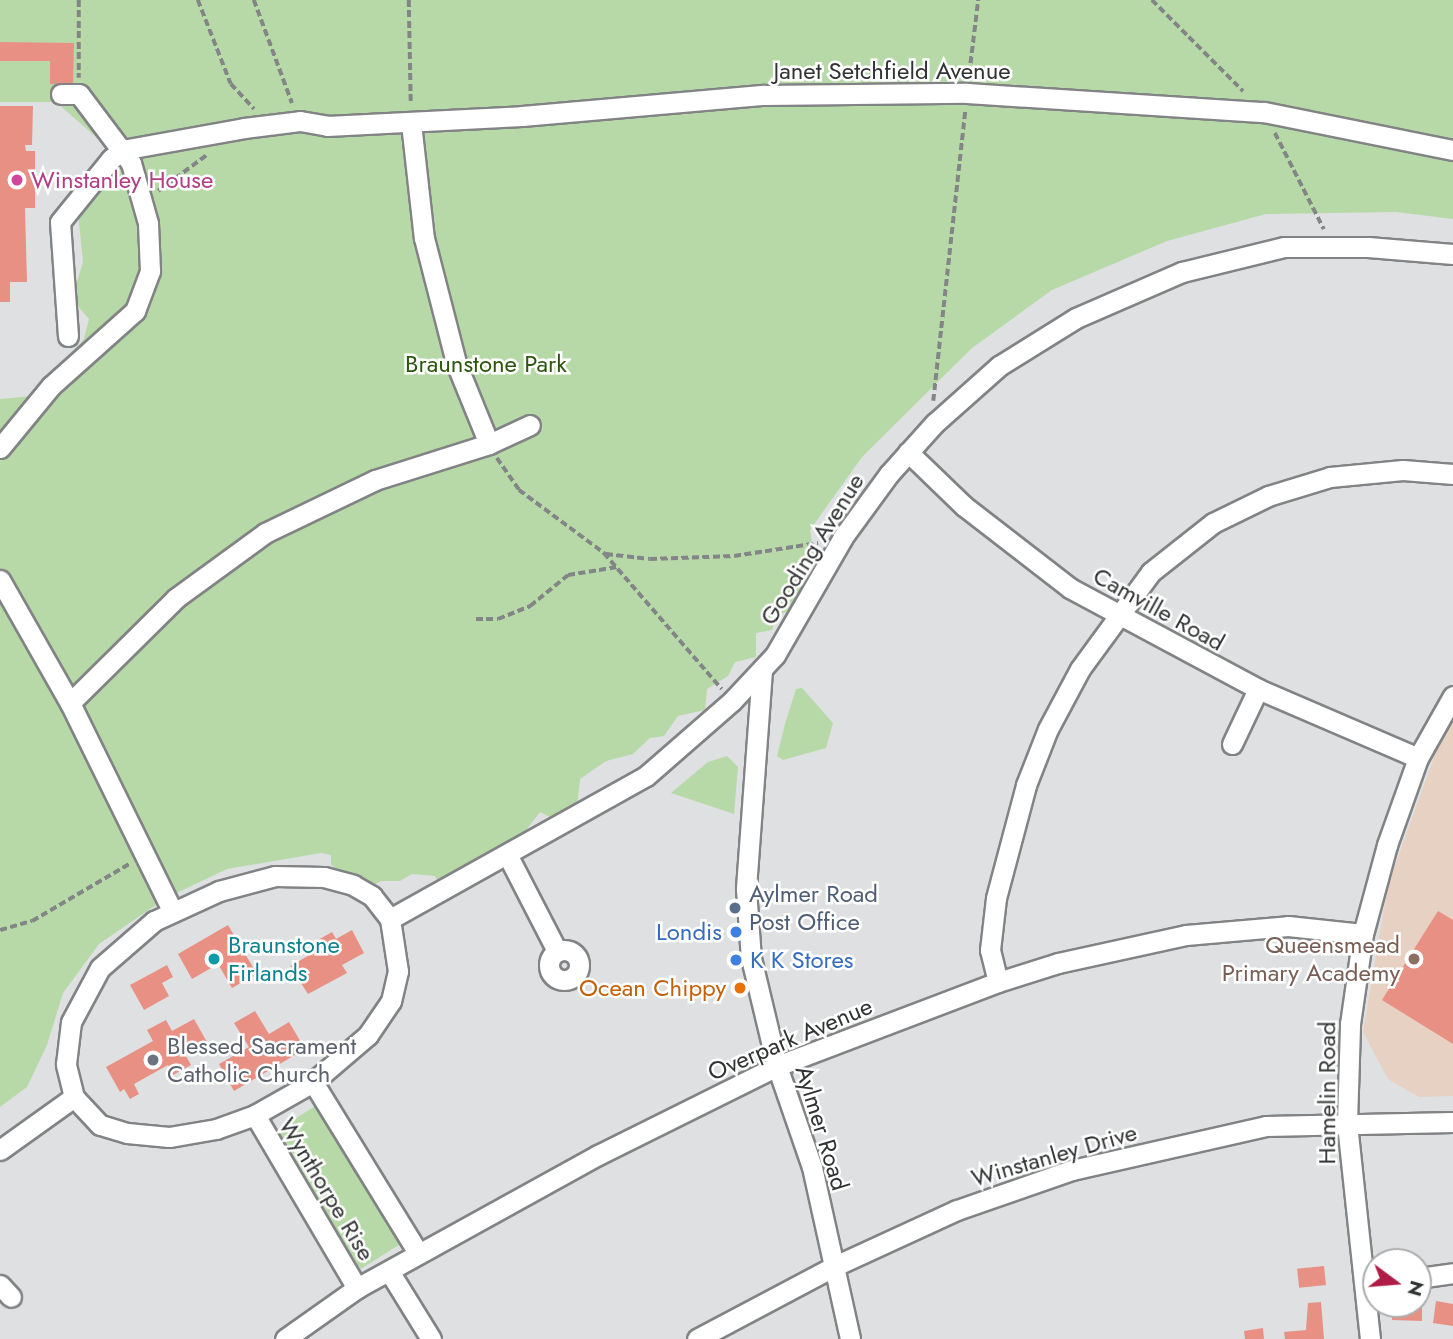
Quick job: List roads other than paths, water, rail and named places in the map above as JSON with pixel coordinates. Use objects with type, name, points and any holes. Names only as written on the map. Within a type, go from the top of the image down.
[{"type":"street","name":"Janet Setchfield Avenue","points":[[122,150],[299,121],[327,126],[411,123],[764,95],[967,93],[1264,113],[1453,150]]},
{"type":"street","points":[[0,448],[51,386],[135,311],[150,271],[144,199],[122,150],[70,94]]},
{"type":"street","points":[[411,123],[424,238],[456,363],[489,444]]},
{"type":"street","points":[[68,336],[60,222],[122,150]]},
{"type":"street","name":"Gooding Avenue","points":[[390,919],[508,856],[646,776],[732,701],[762,670],[843,537],[908,452],[935,423],[999,366],[1065,325],[1182,272],[1284,247],[1368,247],[1453,254]]},
{"type":"street","points":[[70,703],[176,598],[265,533],[375,480],[489,444],[530,425]]},
{"type":"street","name":"Camville Road","points":[[908,452],[1014,546],[1070,588],[1119,612],[1191,656],[1258,689],[1418,758]]},
{"type":"street","points":[[998,982],[990,950],[1008,839],[1048,729],[1119,612],[1180,546],[1213,523],[1268,496],[1330,477],[1403,470],[1453,474]]},
{"type":"street","points":[[0,580],[70,703],[173,912]]},
{"type":"street","name":"Aylmer Road","points":[[762,670],[746,889],[756,990],[777,1066],[812,1167],[850,1339]]},
{"type":"street","points":[[1232,744],[1258,689]]},
{"type":"street","name":"Hamelin Road","points":[[1364,1248],[1347,1122],[1350,1024],[1363,934],[1387,845],[1418,758],[1453,695]]},
{"type":"street","points":[[508,856],[556,951]]},
{"type":"street","points":[[275,876],[324,877],[372,896],[390,919],[398,971],[391,1001],[368,1035],[313,1082],[255,1115],[169,1137],[127,1133],[100,1125],[74,1097],[66,1064],[71,1022],[100,968],[154,921],[173,912],[219,891],[275,876]]},
{"type":"street","name":"Overpark Avenue","points":[[285,1339],[357,1288],[597,1155],[777,1066],[998,982],[1058,963],[1186,935],[1288,926],[1363,934]]},
{"type":"street","name":"Wynthorpe Rise","points":[[313,1082],[418,1253]]},
{"type":"street","points":[[0,1150],[74,1097]]},
{"type":"street","name":"Wynthorpe Rise","points":[[255,1115],[357,1288]]},
{"type":"street","name":"Winstanley Drive","points":[[697,1339],[833,1267],[957,1210],[1072,1170],[1266,1126],[1347,1122],[1453,1122]]},
{"type":"street","name":"Wynthorpe Rise","points":[[389,1271],[431,1339]]},
{"type":"street","points":[[1432,1276],[1453,1273]]},
{"type":"street","name":"Hamelin Road","points":[[1370,1318],[1370,1339]]},
{"type":"place","name":"Winstanley House","points":[[17,180]]},
{"type":"place","name":"Aylmer Road Post Office","points":[[735,908]]},
{"type":"place","name":"Londis","points":[[736,932]]},
{"type":"place","name":"Braunstone Firlands","points":[[214,959]]},
{"type":"place","name":"Queensmead Primary Academy","points":[[1414,959]]},
{"type":"place","name":"K K Stores","points":[[736,960]]},
{"type":"place","name":"Ocean Chippy","points":[[740,988]]},
{"type":"place","name":"Blessed Sacrament Catholic Church","points":[[153,1060]]},
{"type":"park label","name":"Braunstone Park","points":[[486,364]]}]
